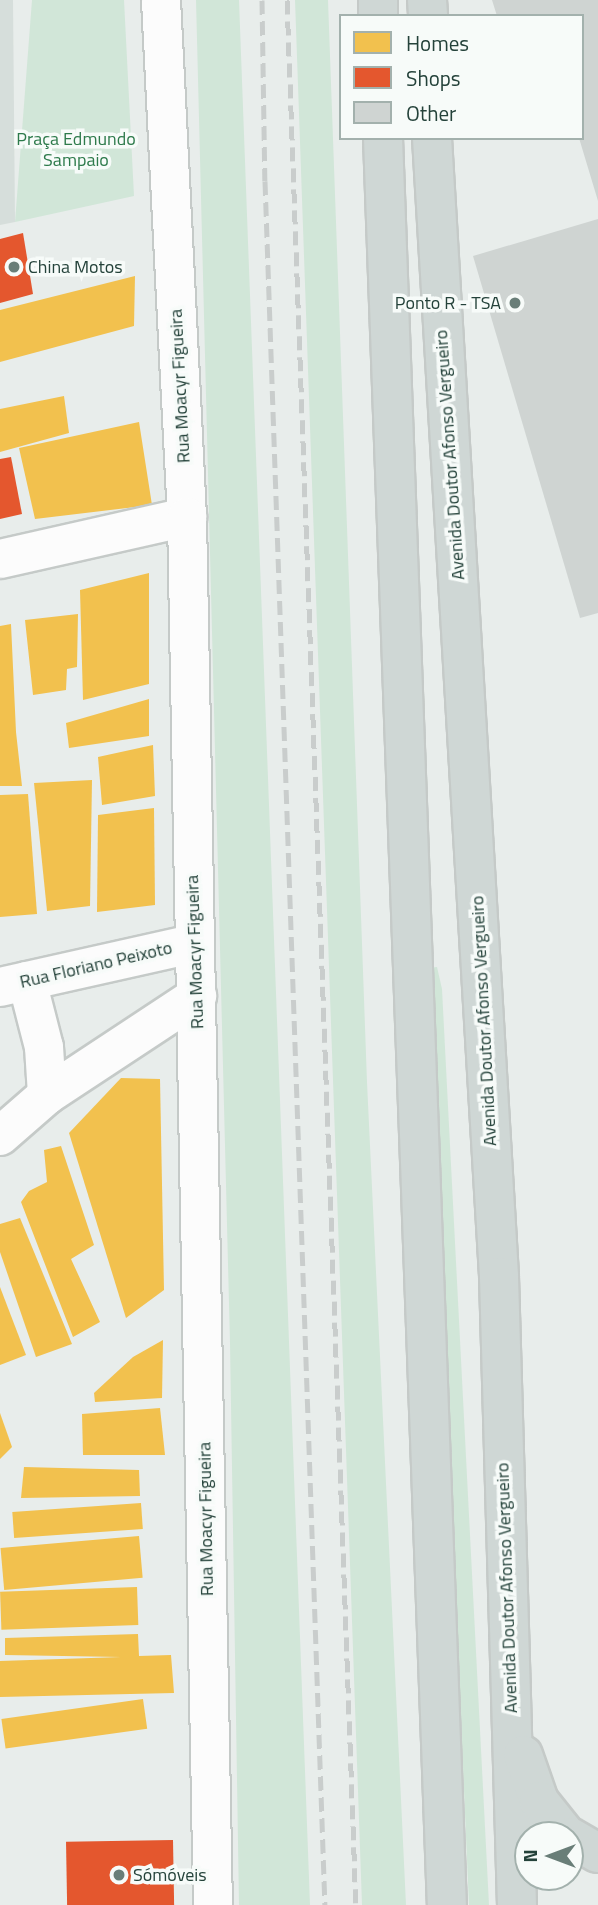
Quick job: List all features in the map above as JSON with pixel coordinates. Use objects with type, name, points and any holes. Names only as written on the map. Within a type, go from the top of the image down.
[{"type":"main road","name":"Rua Moacyr Figueira","points":[[161,0],[187,517],[213,1905]]},
{"type":"main road","points":[[383,140],[447,1905]]},
{"type":"main road","name":"Avenida Doutor Afonso Vergueiro","points":[[432,140],[499,1277],[517,1905]]},
{"type":"main road","points":[[0,559],[187,517]]},
{"type":"main road","name":"Rua Floriano Peixoto","points":[[14,984],[193,944]]},
{"type":"main road","points":[[14,984],[44,1047],[47,1094]]},
{"type":"main road","points":[[0,1136],[47,1094],[197,996]]},
{"type":"main road","points":[[511,1719],[539,1801],[556,1821]]},
{"type":"shaded area","points":[[0,0],[13,0],[15,222],[0,225]]},
{"type":"green space","name":"Praça Edmundo Sampaio","points":[[32,0],[124,0],[134,196],[15,222]]},
{"type":"green space","points":[[196,0],[239,0],[310,1905],[239,1905],[230,1343]]},
{"type":"green space","points":[[295,0],[328,0],[367,1082],[406,1905],[362,1905]]},
{"type":"green space","points":[[437,967],[442,989],[489,1905],[469,1905],[428,968]]},
{"type":"building: Homes","points":[[135,276],[134,326],[0,362],[0,310]]},
{"type":"building: Homes","points":[[64,396],[69,433],[0,452],[0,409]]},
{"type":"building: Homes","points":[[139,422],[152,505],[35,519],[19,448]]},
{"type":"building: Homes","points":[[149,573],[149,684],[83,700],[80,590]]},
{"type":"building: Homes","points":[[78,614],[77,667],[67,669],[66,690],[33,695],[25,620]]},
{"type":"building: Homes","points":[[11,624],[16,732],[22,786],[0,786],[0,626]]},
{"type":"building: Homes","points":[[149,699],[149,736],[69,748],[66,723]]},
{"type":"building: Homes","points":[[153,745],[155,796],[102,805],[98,757]]},
{"type":"building: Homes","points":[[92,780],[90,906],[47,911],[34,783]]},
{"type":"building: Homes","points":[[28,794],[37,914],[0,917],[0,795]]},
{"type":"building: Homes","points":[[154,808],[155,905],[97,912],[98,815]]},
{"type":"building: Homes","points":[[121,1078],[160,1079],[164,1290],[126,1318],[69,1133]]},
{"type":"building: Homes","points":[[61,1146],[94,1245],[71,1259],[100,1322],[73,1337],[21,1202],[29,1191],[47,1182],[44,1150]]},
{"type":"building: Homes","points":[[20,1218],[72,1344],[36,1357],[0,1252],[0,1224]]},
{"type":"building: Homes","points":[[0,1287],[26,1355],[0,1365]]},
{"type":"building: Homes","points":[[163,1340],[162,1398],[95,1402],[94,1393],[133,1357]]},
{"type":"building: Homes","points":[[160,1408],[165,1455],[83,1455],[82,1414]]},
{"type":"building: Homes","points":[[0,1413],[12,1447],[0,1459]]},
{"type":"building: Homes","points":[[24,1467],[139,1470],[140,1496],[21,1498]]},
{"type":"building: Homes","points":[[141,1503],[143,1529],[14,1538],[12,1512]]},
{"type":"building: Homes","points":[[139,1536],[143,1578],[4,1590],[1,1548]]},
{"type":"building: Homes","points":[[137,1587],[138,1625],[1,1630],[0,1592]]},
{"type":"building: Homes","points":[[138,1634],[139,1656],[171,1655],[174,1693],[0,1697],[0,1661],[121,1657],[5,1655],[5,1638]]},
{"type":"building: Homes","points":[[143,1699],[147,1729],[6,1749],[1,1719]]},
{"type":"building: Shops","name":"China Motos","points":[[23,233],[33,294],[0,303],[0,239]]},
{"type":"building: Shops","points":[[11,457],[22,514],[0,519],[0,459]]},
{"type":"building: Shops","name":"Sómóveis","points":[[173,1840],[174,1905],[67,1905],[66,1842]]},
{"type":"building: Other","points":[[492,0],[598,0],[598,201],[580,140],[584,140],[584,14],[496,14]]},
{"type":"building: Other","points":[[598,219],[598,613],[580,618],[473,256]]},
{"type":"railway","points":[[262,0],[265,181],[325,1905]]},
{"type":"railway","points":[[287,0],[356,1905]]},
{"type":"place","name":"China Motos","points":[[14,267]]},
{"type":"place","name":"Ponto R - TSA","points":[[515,303]]},
{"type":"place","name":"Sómóveis","points":[[119,1875]]}]
